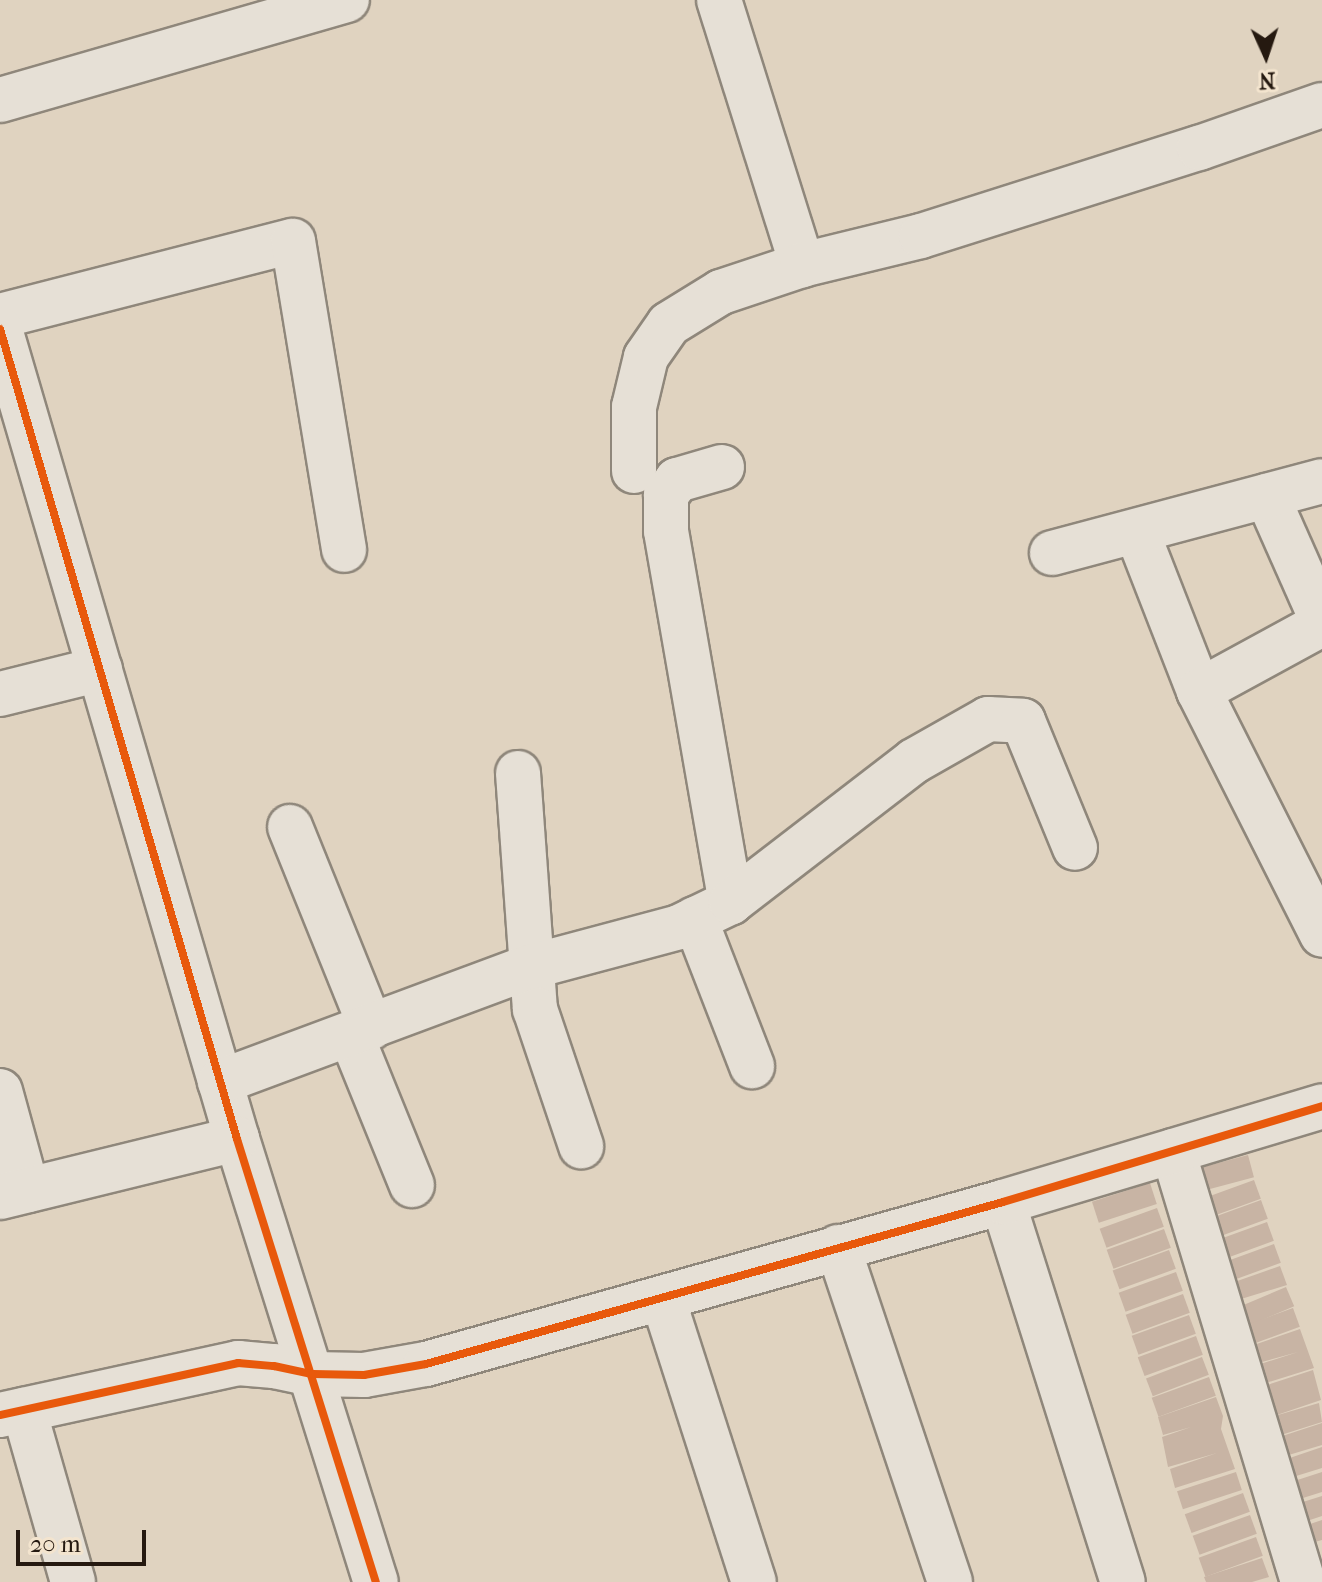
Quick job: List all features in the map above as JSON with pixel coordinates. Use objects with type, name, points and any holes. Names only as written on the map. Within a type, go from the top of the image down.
[{"type":"street","points":[[0,100],[248,14],[347,0]]},
{"type":"street","points":[[719,0],[802,265]]},
{"type":"street","points":[[634,471],[634,407],[646,357],[669,324],[721,292],[802,265],[921,236],[1213,144],[1322,105]]},
{"type":"street","points":[[0,316],[293,241],[344,550]]},
{"type":"street","points":[[0,329],[237,1139],[376,1582]]},
{"type":"street","points":[[722,467],[677,480],[666,495],[666,531],[713,910],[752,1066]]},
{"type":"street","points":[[1052,553],[1322,481]]},
{"type":"street","points":[[1199,691],[1322,622],[1267,496]]},
{"type":"street","points":[[1137,532],[1199,691],[1322,935]]},
{"type":"street","points":[[0,694],[100,669]]},
{"type":"street","points":[[220,1082],[530,967],[679,927],[713,910],[914,761],[988,719],[1023,721],[1075,848]]},
{"type":"street","points":[[518,773],[535,1009],[581,1146]]},
{"type":"street","points":[[290,827],[412,1185]]},
{"type":"street","points":[[0,1091],[14,1194],[237,1139]]},
{"type":"street","points":[[73,1582],[12,1413],[238,1363],[313,1374],[364,1375],[426,1364],[1003,1202],[1322,1106]]},
{"type":"street","points":[[1173,1151],[1303,1582]]},
{"type":"street","points":[[1003,1202],[1123,1582]]},
{"type":"street","points":[[838,1247],[950,1582]]},
{"type":"street","points":[[663,1299],[754,1582]]},
{"type":"building","points":[[1248,1155],[1254,1177],[1194,1193],[1188,1171]]},
{"type":"building","points":[[1254,1180],[1261,1199],[1204,1219],[1198,1201]]},
{"type":"building","points":[[1150,1183],[1157,1204],[1099,1223],[1092,1202]]},
{"type":"building","points":[[1261,1200],[1268,1219],[1211,1240],[1204,1221]]},
{"type":"building","points":[[1157,1208],[1164,1227],[1107,1248],[1100,1229]]},
{"type":"building","points":[[1267,1222],[1274,1241],[1217,1262],[1210,1243]]},
{"type":"building","points":[[1164,1229],[1171,1248],[1114,1269],[1107,1250]]},
{"type":"building","points":[[1274,1244],[1281,1263],[1223,1284],[1216,1265]]},
{"type":"building","points":[[1169,1250],[1176,1269],[1119,1289],[1113,1271]]},
{"type":"building","points":[[1280,1266],[1287,1285],[1228,1303],[1223,1286]]},
{"type":"building","points":[[1176,1272],[1183,1291],[1126,1312],[1119,1293]]},
{"type":"building","points":[[1286,1287],[1294,1306],[1238,1330],[1230,1311]]},
{"type":"building","points":[[1183,1294],[1190,1313],[1133,1334],[1126,1315]]},
{"type":"building","points":[[1293,1308],[1300,1327],[1243,1348],[1236,1329]]},
{"type":"building","points":[[1189,1315],[1196,1334],[1139,1355],[1132,1336]]},
{"type":"building","points":[[1300,1329],[1314,1368],[1253,1387],[1248,1368],[1298,1352],[1247,1366],[1242,1349]]},
{"type":"building","points":[[1196,1336],[1203,1355],[1145,1376],[1138,1357]]},
{"type":"building","points":[[1202,1357],[1209,1375],[1153,1396],[1146,1379]]},
{"type":"building","points":[[1313,1370],[1321,1400],[1271,1417],[1319,1403],[1322,1422],[1265,1440],[1255,1389]]},
{"type":"building","points":[[1209,1377],[1216,1396],[1159,1417],[1152,1398]]},
{"type":"building","points":[[1216,1397],[1223,1416],[1221,1429],[1235,1469],[1175,1488],[1170,1469],[1217,1453],[1168,1467],[1162,1437],[1191,1427],[1163,1435],[1158,1417]]},
{"type":"building","points":[[1322,1423],[1322,1445],[1272,1460],[1267,1441]]},
{"type":"building","points":[[1322,1447],[1322,1468],[1280,1481],[1275,1463]]},
{"type":"building","points":[[1236,1472],[1242,1490],[1183,1509],[1177,1491]]},
{"type":"building","points":[[1322,1472],[1322,1492],[1287,1503],[1282,1485]]},
{"type":"building","points":[[1243,1493],[1250,1512],[1192,1533],[1185,1514]]},
{"type":"building","points":[[1322,1496],[1322,1516],[1295,1525],[1290,1506]]},
{"type":"building","points":[[1250,1515],[1257,1534],[1200,1555],[1193,1536]]},
{"type":"building","points":[[1322,1520],[1322,1540],[1300,1546],[1295,1529]]},
{"type":"building","points":[[1256,1537],[1263,1556],[1206,1577],[1199,1558]]},
{"type":"building","points":[[1262,1558],[1269,1577],[1252,1582],[1206,1582],[1204,1577]]},
{"type":"cycle path","points":[[0,329],[237,1139],[376,1582]]},
{"type":"cycle path","points":[[0,1415],[238,1363],[313,1374],[364,1375],[426,1364],[1003,1202],[1322,1106]]}]
